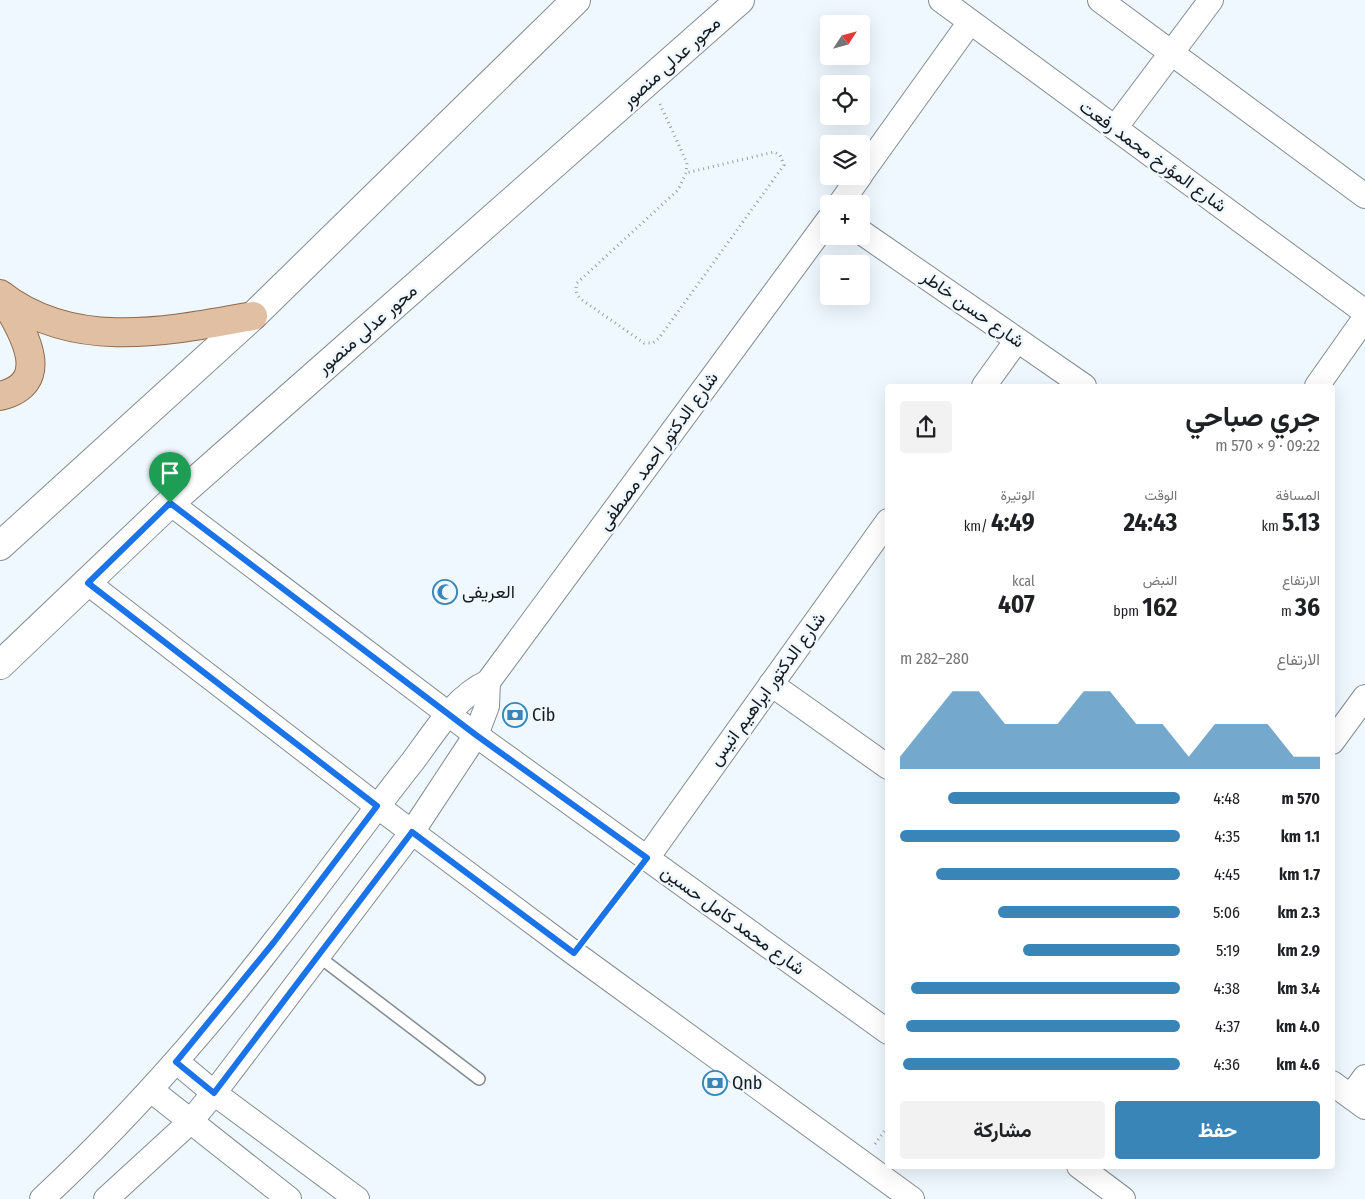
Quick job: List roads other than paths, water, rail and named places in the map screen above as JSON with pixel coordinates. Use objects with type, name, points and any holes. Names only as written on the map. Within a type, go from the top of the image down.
[{"type":"main road","points":[[0,546],[253,316],[576,0]]},
{"type":"main road","name":"محور عدلى منصور","points":[[0,665],[170,503],[740,0]]},
{"type":"main road","points":[[1,295],[36,315],[63,324],[120,334],[149,333],[253,316]]},
{"type":"main road","points":[[0,396],[20,388],[30,374],[32,364],[21,332],[1,295]]},
{"type":"street","name":"شارع المؤرخ محمد رفعت","points":[[941,0],[1365,312]]},
{"type":"street","points":[[1100,0],[1364,192]]},
{"type":"street","points":[[1115,128],[1212,0]]},
{"type":"street","points":[[870,161],[970,22]]},
{"type":"street","name":"شارع الدكتور احمد مصطفى","points":[[42,1199],[151,1090],[176,1062],[274,942],[449,715],[469,694],[488,682],[820,231]]},
{"type":"street","name":"شارع حسن خاطر","points":[[870,238],[1081,384]]},
{"type":"street","points":[[1318,384],[1365,318]]},
{"type":"street","points":[[985,384],[1018,340]]},
{"type":"street","name":"شارع محمد كامل حسين","points":[[170,503],[476,735],[885,1030]]},
{"type":"street","name":"شارع الدكتور ابراهيم انيس","points":[[647,858],[885,525]]},
{"type":"street","points":[[88,583],[377,806],[574,953],[912,1199]]},
{"type":"street","points":[[106,1199],[190,1122],[412,832],[476,735],[488,706],[488,682]]},
{"type":"street","points":[[771,684],[885,765]]},
{"type":"street","points":[[1335,738],[1365,697]]},
{"type":"street","points":[[176,1062],[214,1093],[356,1199]]},
{"type":"street","points":[[1349,1096],[1365,1077]]},
{"type":"street","points":[[151,1090],[289,1199]]},
{"type":"street","points":[[1083,1169],[1123,1199]]},
{"type":"lane","points":[[318,956],[479,1079]]},
{"type":"place","name":"العريفى","points":[[445,592]]},
{"type":"place","name":"Cib","points":[[515,715]]},
{"type":"place","name":"Qnb","points":[[715,1083]]}]
